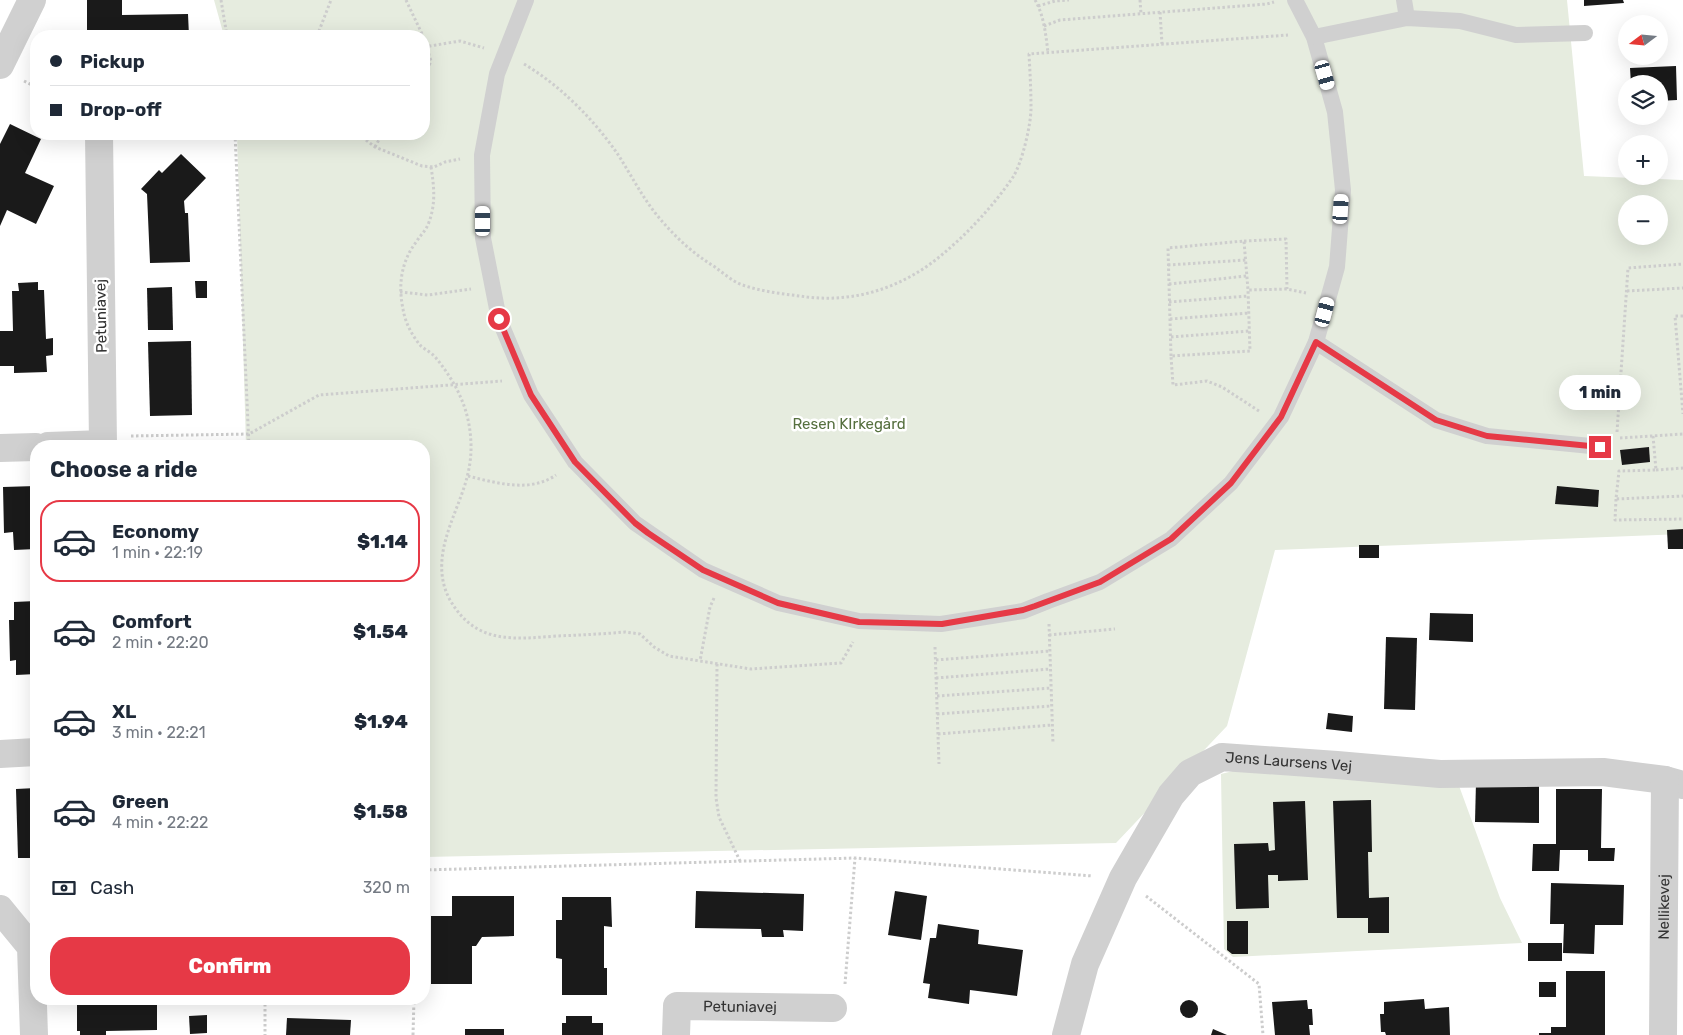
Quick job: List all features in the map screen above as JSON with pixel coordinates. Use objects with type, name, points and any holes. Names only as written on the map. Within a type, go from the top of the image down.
[{"type":"street","points":[[0,64],[32,0]]},
{"type":"street","name":"Petuniavej","points":[[99,140],[102,440]]},
{"type":"street","points":[[0,448],[30,447]]},
{"type":"street","points":[[0,754],[30,752]]},
{"type":"street","name":"Jens Laursens Vej","points":[[1066,1035],[1085,964],[1123,878],[1171,795],[1190,773],[1222,758],[1440,774],[1603,772],[1674,783]]},
{"type":"street","name":"Nellikevej","points":[[1663,1035],[1674,783]]},
{"type":"street","points":[[0,909],[30,946]]},
{"type":"street","points":[[33,1005],[34,1035]]},
{"type":"street","name":"Petuniavej","points":[[676,1035],[676,1006],[833,1008]]},
{"type":"lane","points":[[526,0],[497,74],[482,155],[483,238],[499,319],[531,395],[575,462],[635,523],[703,570],[778,603],[856,621],[935,624],[1023,610],[1100,582],[1171,539],[1231,483],[1281,417],[1316,342],[1329,297],[1337,267],[1343,190],[1335,112],[1313,35],[1295,0]]},
{"type":"lane","points":[[1404,0],[1407,18]]},
{"type":"lane","points":[[1313,35],[1407,18],[1460,21],[1516,35],[1585,32]]},
{"type":"lane","points":[[1316,342],[1436,420],[1487,436],[1600,447]]},
{"type":"path","points":[[221,0],[226,30]]},
{"type":"path","points":[[319,30],[331,0]]},
{"type":"path","points":[[406,0],[419,30]]},
{"type":"path","points":[[1035,0],[1044,26],[1048,53]]},
{"type":"path","points":[[1038,6],[1055,1],[1069,0]]},
{"type":"path","points":[[1140,0],[1141,14]]},
{"type":"path","points":[[1044,26],[1060,20],[1267,4],[1278,0]]},
{"type":"path","points":[[1160,12],[1162,44]]},
{"type":"path","points":[[430,46],[460,40],[505,54],[527,65],[555,86],[599,129],[655,213],[681,243],[740,284],[778,294],[821,299],[860,295],[894,286],[929,266],[961,238],[992,203],[1014,176],[1023,152],[1031,109],[1029,54],[1313,35]]},
{"type":"path","points":[[236,140],[249,440]]},
{"type":"path","points":[[366,140],[375,147],[422,166],[434,167],[445,162],[482,155]]},
{"type":"path","points":[[375,147],[379,140]]},
{"type":"path","points":[[431,166],[434,204],[425,232],[416,241],[401,273],[400,292],[403,312],[410,330],[421,346],[434,356],[456,384],[470,429],[471,445],[468,476],[445,542],[442,560],[442,577],[446,593],[455,608],[468,622],[485,632],[504,638],[524,639],[625,632],[640,634],[654,647],[669,656],[751,669],[841,663],[855,639],[856,621]]},
{"type":"path","points":[[1276,423],[1222,387],[1206,381],[1173,385],[1168,248],[1286,239],[1286,289]]},
{"type":"path","points":[[1171,356],[1250,351],[1244,241]]},
{"type":"path","points":[[1168,265],[1246,260]]},
{"type":"path","points":[[1683,264],[1628,268],[1616,438],[1683,434]]},
{"type":"path","points":[[1169,284],[1247,276]]},
{"type":"path","points":[[400,292],[428,294],[493,286]]},
{"type":"path","points":[[1627,291],[1683,288]]},
{"type":"path","points":[[1248,290],[1286,289],[1329,297]]},
{"type":"path","points":[[1169,302],[1248,296]]},
{"type":"path","points":[[1170,319],[1249,314]]},
{"type":"path","points":[[1683,316],[1675,316],[1683,414]]},
{"type":"path","points":[[1170,337],[1249,331]]},
{"type":"path","points":[[111,440],[120,436],[249,434],[319,395],[524,379]]},
{"type":"path","points":[[1654,436],[1656,470]]},
{"type":"path","points":[[468,476],[506,485],[530,485],[551,479],[575,462]]},
{"type":"path","points":[[1683,468],[1619,471],[1615,520],[1683,519]]},
{"type":"path","points":[[1616,499],[1683,496]]},
{"type":"path","points":[[700,661],[710,607],[723,579]]},
{"type":"path","points":[[1048,601],[1053,744]]},
{"type":"path","points":[[935,624],[939,764]]},
{"type":"path","points":[[1049,635],[1115,629]]},
{"type":"path","points":[[936,660],[1050,651]]},
{"type":"path","points":[[717,664],[716,798],[719,816],[740,861]]},
{"type":"path","points":[[936,678],[1050,669]]},
{"type":"path","points":[[937,696],[1051,688]]},
{"type":"path","points":[[938,714],[1051,706]]},
{"type":"path","points":[[938,734],[1052,725]]},
{"type":"path","points":[[833,1008],[845,992],[855,858]]},
{"type":"path","points":[[430,870],[855,858],[1123,878],[1258,984],[1263,1035]]},
{"type":"path","points":[[265,1005],[265,1035]]},
{"type":"path","points":[[413,1035],[414,1005]]},
{"type":"green space","name":"Resen KIrkegård","points":[[214,0],[1567,0],[1584,176],[1618,177],[1618,185],[1668,185],[1668,179],[1683,180],[1683,534],[1275,550],[1227,726],[1116,843],[430,857],[430,440],[246,440],[237,140],[430,140],[430,30],[222,30]]},
{"type":"green space","points":[[1233,771],[1458,783],[1500,898],[1522,943],[1233,957],[1224,949],[1221,774]]},
{"type":"building","points":[[87,0],[122,0],[122,15],[188,14],[189,30],[87,30]]},
{"type":"building","points":[[1584,0],[1623,0],[1624,3],[1584,6]]},
{"type":"building","points":[[1676,66],[1677,100],[1668,100],[1668,75],[1630,75],[1630,68]]},
{"type":"building","points":[[10,124],[30,134],[30,140],[41,140],[25,173],[54,186],[36,224],[7,210],[0,226],[0,144]]},
{"type":"building","points":[[181,154],[206,178],[184,201],[185,213],[188,213],[190,262],[150,263],[147,194],[141,189],[159,170],[162,173]]},
{"type":"building","points":[[195,281],[207,281],[207,298],[196,298]]},
{"type":"building","points":[[38,282],[38,290],[44,290],[46,339],[53,338],[53,355],[46,356],[47,372],[14,373],[14,366],[0,366],[0,331],[13,331],[12,291],[19,291],[18,283]]},
{"type":"building","points":[[172,287],[173,330],[148,330],[147,288]]},
{"type":"building","points":[[191,341],[192,415],[150,416],[148,342]]},
{"type":"building","points":[[1649,447],[1650,462],[1622,465],[1620,450]]},
{"type":"building","points":[[30,486],[30,549],[14,550],[13,532],[4,533],[3,487]]},
{"type":"building","points":[[1557,486],[1599,490],[1598,507],[1555,504]]},
{"type":"building","points":[[1683,529],[1683,549],[1668,549],[1667,530]]},
{"type":"building","points":[[1359,545],[1379,545],[1379,558],[1359,558]]},
{"type":"building","points":[[30,601],[30,674],[16,675],[16,660],[10,661],[9,620],[14,620],[14,602]]},
{"type":"building","points":[[1430,613],[1473,614],[1473,642],[1429,640]]},
{"type":"building","points":[[1386,637],[1417,638],[1415,710],[1384,709]]},
{"type":"building","points":[[1328,713],[1353,716],[1352,732],[1326,729]]},
{"type":"building","points":[[1476,782],[1539,783],[1539,823],[1475,822]]},
{"type":"building","points":[[30,788],[30,858],[18,858],[16,789]]},
{"type":"building","points":[[1556,789],[1602,789],[1601,848],[1615,848],[1614,861],[1588,861],[1588,850],[1560,850],[1559,871],[1532,871],[1533,844],[1556,844]]},
{"type":"building","points":[[1371,800],[1372,852],[1368,852],[1369,898],[1389,897],[1389,933],[1368,933],[1368,918],[1337,918],[1333,801]]},
{"type":"building","points":[[1305,801],[1308,880],[1278,881],[1278,875],[1268,875],[1269,908],[1236,909],[1234,844],[1268,843],[1269,851],[1275,850],[1273,802]]},
{"type":"building","points":[[1551,883],[1624,885],[1623,925],[1595,925],[1594,954],[1563,953],[1564,924],[1550,924]]},
{"type":"building","points":[[696,891],[804,894],[803,931],[783,930],[784,937],[762,937],[761,929],[695,928]]},
{"type":"building","points":[[895,891],[927,896],[921,940],[888,935]]},
{"type":"building","points":[[452,896],[514,896],[514,936],[482,937],[476,946],[472,946],[472,984],[431,984],[431,916],[452,916]]},
{"type":"building","points":[[562,897],[611,897],[612,927],[604,926],[604,968],[607,968],[607,995],[562,995],[562,959],[556,958],[556,920],[562,920]]},
{"type":"building","points":[[1227,921],[1248,921],[1248,954],[1232,954],[1227,950]]},
{"type":"building","points":[[938,924],[979,930],[978,944],[1023,950],[1017,996],[970,990],[969,1004],[928,998],[930,984],[923,983],[930,938],[936,938]]},
{"type":"building","points":[[1528,943],[1562,943],[1562,961],[1528,961]]},
{"type":"building","points":[[1566,971],[1605,971],[1605,1035],[1539,1035],[1539,1033],[1551,1033],[1551,1027],[1566,1027]]},
{"type":"building","points":[[1539,982],[1556,982],[1556,997],[1539,997]]},
{"type":"building","points":[[1424,999],[1425,1009],[1449,1007],[1450,1035],[1386,1035],[1385,1032],[1381,1032],[1380,1014],[1384,1014],[1384,1002]]},
{"type":"building","points":[[1189,1000],[1195,1003],[1198,1009],[1195,1015],[1189,1018],[1183,1015],[1180,1009],[1183,1003]]},
{"type":"building","points":[[1307,1000],[1308,1009],[1312,1009],[1313,1025],[1309,1025],[1310,1035],[1275,1035],[1272,1002]]},
{"type":"building","points":[[77,1005],[157,1005],[157,1030],[106,1031],[106,1035],[80,1035],[80,1031],[77,1031]]},
{"type":"building","points":[[207,1015],[207,1033],[190,1034],[189,1016]]},
{"type":"building","points":[[566,1016],[592,1016],[592,1023],[603,1023],[603,1035],[562,1035],[562,1023],[566,1023]]},
{"type":"building","points":[[287,1018],[351,1020],[350,1035],[286,1035]]},
{"type":"building","points":[[465,1029],[504,1029],[504,1035],[465,1035]]},
{"type":"building","points":[[1213,1029],[1227,1035],[1211,1035]]},
{"type":"route","points":[[499,319],[531,395],[564,446],[577,464],[635,523],[703,570],[764,597],[778,603],[859,622],[942,624],[1023,610],[1100,582],[1171,539],[1231,483],[1281,417],[1316,342],[1436,420],[1487,436],[1600,447]]}]
